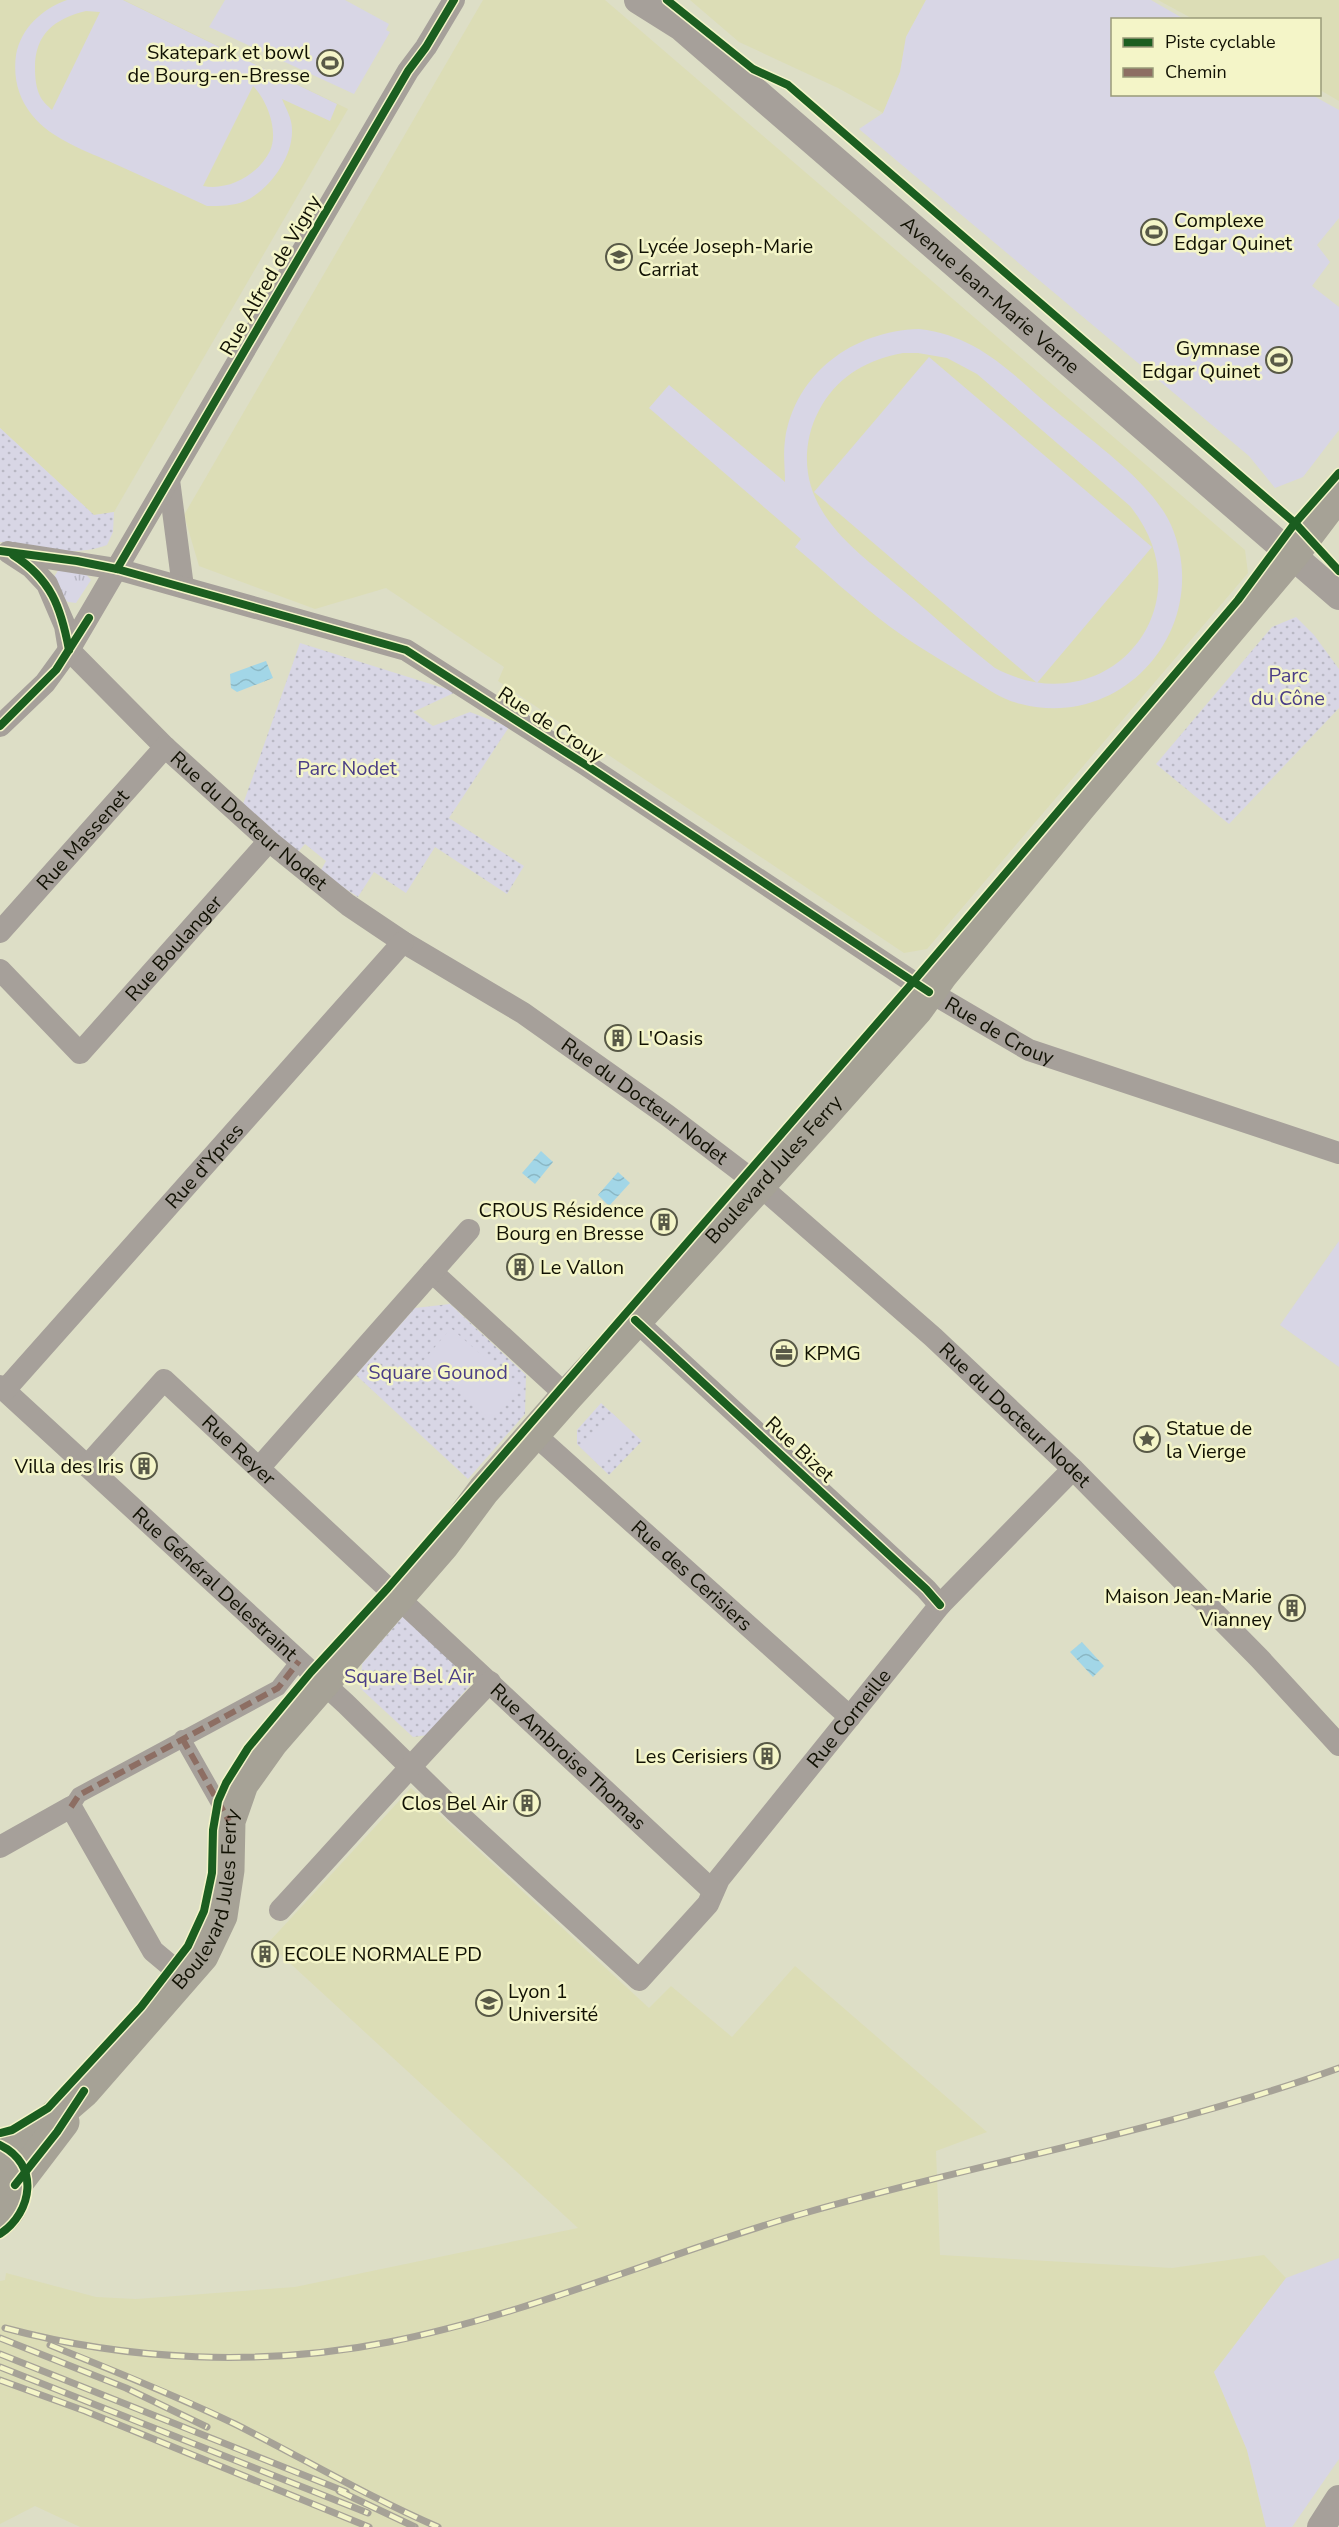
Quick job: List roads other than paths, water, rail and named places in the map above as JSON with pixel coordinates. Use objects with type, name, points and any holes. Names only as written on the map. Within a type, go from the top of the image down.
[{"type":"main road","name":"Boulevard Jules Ferry","points":[[8,2171],[57,2132],[84,2091],[202,1956],[221,1916],[228,1870],[229,1821],[242,1784],[272,1742],[311,1672],[398,1597],[443,1545],[484,1491],[567,1396],[917,1009],[1081,805],[1292,555],[1339,493]]},
{"type":"main road","name":"Boulevard Jules Ferry","points":[[0,2148],[20,2141],[48,2122],[84,2091]]},
{"type":"main road","points":[[0,2220],[12,2205],[8,2171]]},
{"type":"street","name":"Rue Alfred de Vigny","points":[[0,726],[45,683],[69,650],[408,71],[426,48],[454,0]]},
{"type":"street","name":"Avenue Jean-Marie Verne","points":[[638,0],[681,27],[1339,596]]},
{"type":"street","points":[[170,480],[183,587]]},
{"type":"street","points":[[4,552],[31,567],[47,584],[64,626],[69,650]]},
{"type":"street","name":"Rue de Crouy","points":[[4,552],[77,561],[117,569],[406,650],[586,765],[929,992],[1029,1050],[1339,1153]]},
{"type":"street","name":"Rue du Docteur Nodet","points":[[69,650],[165,747],[269,841],[348,906],[403,942],[523,1013],[667,1114],[759,1185],[933,1337],[1073,1469],[1260,1659],[1339,1745]]},
{"type":"street","name":"Rue Massenet","points":[[0,932],[165,747]]},
{"type":"street","name":"Rue Boulanger","points":[[0,970],[80,1053],[269,841]]},
{"type":"street","name":"Rue d'Ypres","points":[[2,1388],[403,942]]},
{"type":"street","points":[[260,1468],[469,1230]]},
{"type":"street","points":[[432,1272],[567,1396]]},
{"type":"street","name":"Rue Bizet","points":[[635,1320],[926,1589],[940,1605]]},
{"type":"street","name":"Rue Reyer","points":[[87,1466],[164,1380],[398,1597]]},
{"type":"street","name":"Rue Général Delestraint","points":[[2,1388],[311,1672],[409,1767],[639,1980]]},
{"type":"street","name":"Rue des Cerisiers","points":[[534,1434],[850,1717]]},
{"type":"street","name":"Rue Corneille","points":[[639,1980],[708,1904],[719,1879],[940,1605],[1073,1469]]},
{"type":"street","name":"Rue Ambroise Thomas","points":[[398,1597],[713,1892]]},
{"type":"street","points":[[0,1847],[71,1806],[79,1795],[182,1738],[311,1672]]},
{"type":"street","points":[[280,1910],[380,1802],[409,1767],[490,1682]]},
{"type":"street","points":[[182,1738],[229,1821]]},
{"type":"street","points":[[71,1806],[153,1951],[184,1977]]},
{"type":"street","points":[[1321,2527],[1339,2499]]},
{"type":"water","points":[[266,661],[273,678],[237,692],[231,688],[230,674]]},
{"type":"water","points":[[541,1151],[553,1162],[535,1184],[522,1173]]},
{"type":"water","points":[[618,1172],[630,1183],[609,1206],[598,1195]]},
{"type":"water","points":[[1082,1642],[1104,1666],[1093,1677],[1070,1652]]},
{"type":"railway","points":[[5,2328],[99,2348],[196,2357],[293,2355],[389,2342],[494,2316],[805,2213],[1207,2110],[1339,2068]]},
{"type":"railway","points":[[0,2338],[126,2388],[207,2427]]},
{"type":"railway","points":[[50,2345],[212,2413],[386,2503],[438,2527]]},
{"type":"railway","points":[[0,2354],[346,2492]]},
{"type":"railway","points":[[0,2367],[368,2513]]},
{"type":"railway","points":[[0,2380],[85,2411],[369,2527]]},
{"type":"railway","points":[[339,2491],[415,2527]]},
{"type":"place","name":"Skatepark et bowl de Bourg-en-Bresse","points":[[330,63]]},
{"type":"place","name":"Complexe Edgar Quinet","points":[[1154,232]]},
{"type":"place","name":"Lycée Joseph-Marie Carriat","points":[[619,257]]},
{"type":"place","name":"Gymnase Edgar Quinet","points":[[1279,360]]},
{"type":"place","name":"L'Oasis","points":[[618,1038]]},
{"type":"place","name":"CROUS Résidence Bourg en Bresse","points":[[664,1222]]},
{"type":"place","name":"Le Vallon","points":[[520,1267]]},
{"type":"place","name":"KPMG","points":[[784,1353]]},
{"type":"place","name":"Statue de la Vierge","points":[[1147,1439]]},
{"type":"place","name":"Villa des Iris","points":[[144,1466]]},
{"type":"place","name":"Maison Jean-Marie Vianney","points":[[1292,1608]]},
{"type":"place","name":"Les Cerisiers","points":[[767,1756]]},
{"type":"place","name":"Clos Bel Air","points":[[527,1803]]},
{"type":"place","name":"ECOLE NORMALE PD","points":[[265,1954]]},
{"type":"place","name":"Lyon 1 Université","points":[[489,2003]]},
{"type":"park label","name":"Parc du Cône","points":[[1288,686]]},
{"type":"park label","name":"Parc Nodet","points":[[347,768]]},
{"type":"park label","name":"Square Gounod","points":[[438,1372]]},
{"type":"park label","name":"Square Bel Air","points":[[409,1676]]}]
